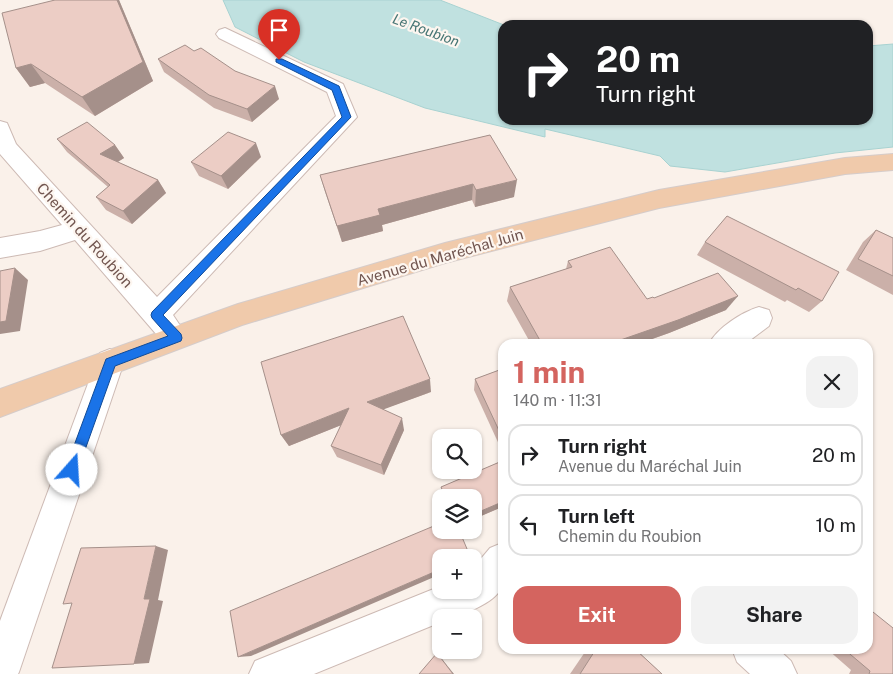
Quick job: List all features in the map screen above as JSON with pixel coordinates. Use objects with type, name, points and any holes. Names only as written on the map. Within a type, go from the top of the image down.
[{"type":"main road","name":"Avenue du Maréchal Juin","points":[[0,403],[238,315],[445,253],[660,198],[845,166],[893,162]]},
{"type":"street","points":[[156,315],[347,117],[336,88],[225,34]]},
{"type":"street","name":"Chemin du Roubion","points":[[0,128],[6,146],[177,338]]},
{"type":"street","points":[[0,248],[40,242],[80,229]]},
{"type":"street","points":[[730,339],[759,318]]},
{"type":"street","points":[[0,672],[110,362]]},
{"type":"street","points":[[268,674],[478,589],[498,565]]},
{"type":"street","points":[[756,654],[778,674]]},
{"type":"water","name":"Le Roubion","points":[[223,0],[440,0],[498,23],[498,125],[873,125],[873,46],[893,44],[893,147],[835,153],[725,172],[670,166],[660,156],[545,129],[545,137],[425,108],[304,62],[235,27]]},
{"type":"building","points":[[55,0],[117,0],[143,62],[82,97],[31,64],[16,68],[2,13]]},
{"type":"building","points":[[185,45],[194,51],[201,48],[235,71],[275,86],[247,109],[209,95],[158,59]]},
{"type":"building","points":[[87,122],[115,145],[100,154],[158,180],[123,211],[96,197],[110,185],[57,139]]},
{"type":"building","points":[[228,132],[256,143],[221,176],[191,162]]},
{"type":"building","points":[[490,135],[517,180],[476,190],[473,184],[378,209],[380,215],[337,226],[320,175]]},
{"type":"building","points":[[727,216],[839,272],[822,301],[798,288],[796,290],[705,242]]},
{"type":"building","points":[[876,230],[893,238],[893,276],[858,259]]},
{"type":"building","points":[[610,247],[647,299],[718,273],[738,296],[623,339],[539,339],[510,287],[572,267],[568,261]]},
{"type":"building","points":[[15,268],[6,321],[0,322],[0,271]]},
{"type":"building","points":[[403,316],[430,379],[367,402],[402,418],[381,465],[331,446],[349,408],[281,435],[261,362]]},
{"type":"building","points":[[498,370],[498,428],[475,379]]},
{"type":"building","points":[[498,463],[498,504],[482,511],[482,489],[442,489],[441,487],[460,479],[482,479],[482,470]]},
{"type":"building","points":[[432,527],[432,539],[463,539],[467,549],[432,549],[432,573],[238,657],[230,611]]},
{"type":"building","points":[[156,546],[144,599],[150,599],[134,664],[52,668],[72,603],[63,604],[81,548]]},
{"type":"building","points":[[873,612],[893,628],[893,674],[869,674],[870,671],[850,654],[873,654]]},
{"type":"building","points":[[593,654],[640,654],[662,674],[580,674]]},
{"type":"building","points":[[432,659],[442,659],[453,674],[419,674]]},
{"type":"route","points":[[72,470],[110,362],[177,338],[156,315],[347,117],[336,88],[279,60]]}]
